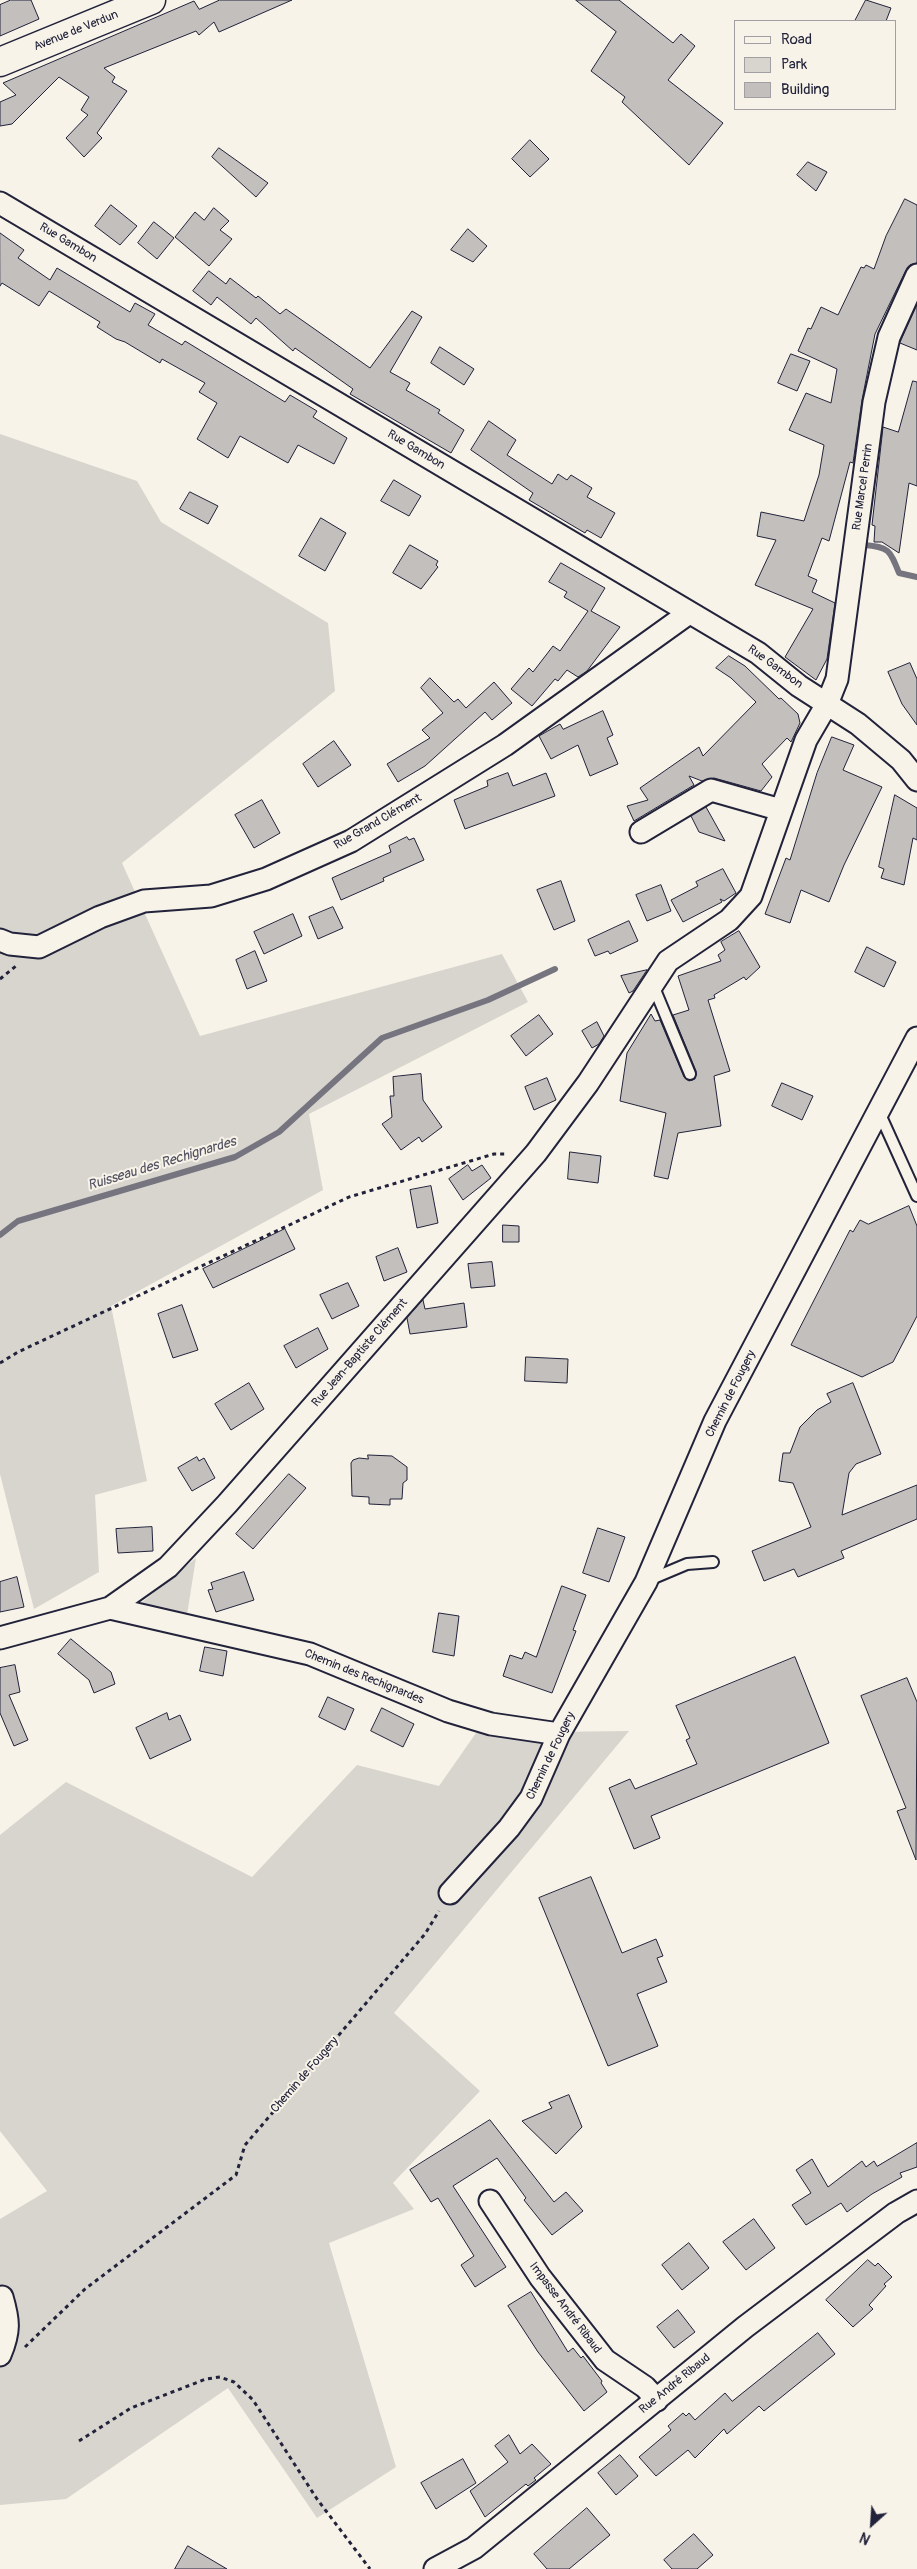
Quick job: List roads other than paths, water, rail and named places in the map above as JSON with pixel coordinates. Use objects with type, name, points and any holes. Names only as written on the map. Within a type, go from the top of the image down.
[{"type":"main road","name":"Avenue de Verdun","points":[[0,62],[151,0]]},
{"type":"street","name":"Rue Gambon","points":[[0,203],[758,653],[798,686],[858,724],[901,760],[917,780]]},
{"type":"street","name":"Rue Marcel Perrin","points":[[827,704],[837,679],[874,402],[889,337],[917,275]]},
{"type":"street","name":"Rue Grand Clément","points":[[0,940],[10,944],[39,947],[100,916],[144,901],[211,896],[266,879],[351,841],[504,745],[689,613]]},
{"type":"street","name":"Rue Jean-Baptiste Clément","points":[[0,1638],[110,1608],[168,1567],[227,1504],[536,1153],[588,1084],[668,961],[730,920],[751,896],[806,740],[827,704]]},
{"type":"street","points":[[641,832],[711,790],[781,810]]},
{"type":"street","name":"Chemin de Fougery","points":[[450,1893],[509,1828],[531,1798],[559,1734],[646,1582],[715,1421],[917,1038]]},
{"type":"street","name":"Chemin des Rechignardes","points":[[110,1608],[310,1654],[448,1711],[491,1724],[559,1734]]},
{"type":"street","name":"Impasse André Ribaud","points":[[490,2201],[540,2277],[605,2360],[645,2387],[657,2400]]},
{"type":"street","name":"Rue André Ribaud","points":[[435,2569],[474,2548],[745,2327],[896,2214],[917,2201]]},
{"type":"street","points":[[0,2355],[8,2336],[8,2316],[2,2297]]},
{"type":"lane","points":[[652,984],[690,1074]]},
{"type":"lane","points":[[878,1112],[917,1196]]},
{"type":"lane","points":[[646,1582],[686,1564],[713,1562]]},
{"type":"waterway","points":[[864,545],[879,547],[888,551],[899,573],[917,577]]},
{"type":"waterway","name":"Ruisseau des Rechignardes","points":[[0,1235],[18,1221],[235,1157],[279,1132],[382,1038],[488,1000],[555,969]]}]
